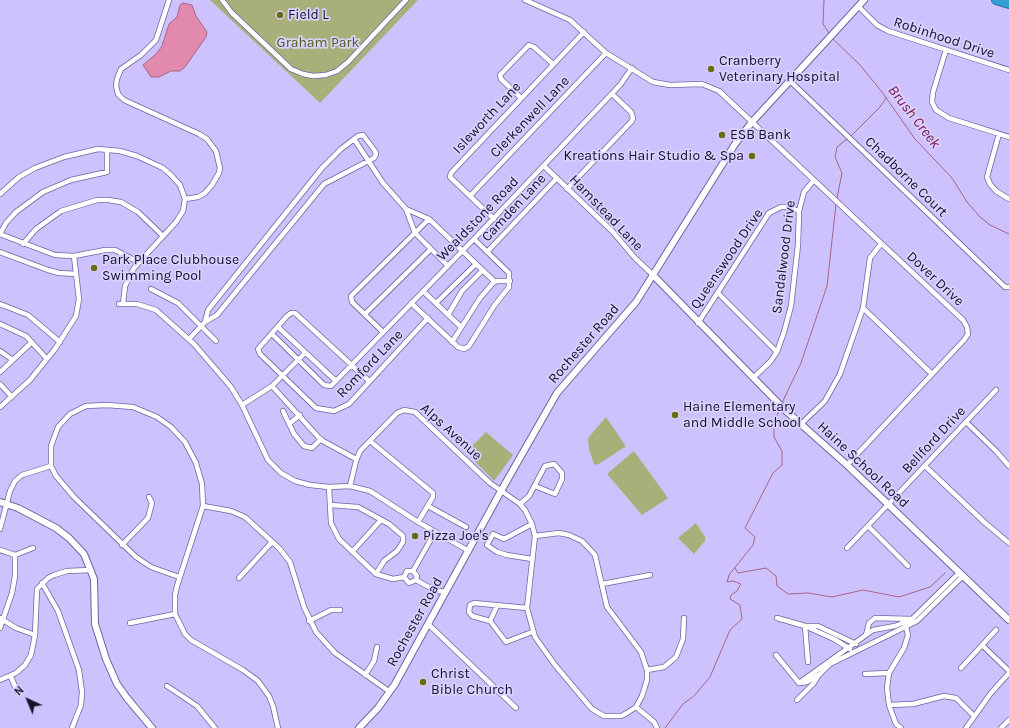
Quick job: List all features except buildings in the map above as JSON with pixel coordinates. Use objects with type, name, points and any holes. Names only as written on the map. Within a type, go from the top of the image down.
[{"type":"highway","points":[[996,0],[1009,4]]},
{"type":"street","points":[[169,0],[156,40],[141,55],[121,70],[116,86],[118,94],[124,100],[199,134],[207,139],[216,151],[220,168],[219,173],[212,185],[205,193],[198,197],[185,199]]},
{"type":"street","points":[[222,0],[232,13],[291,68],[303,74],[313,76],[332,73],[348,62],[406,0]]},
{"type":"street","name":"Dover Drive","points":[[525,0],[570,20],[606,53],[659,84],[694,83],[711,87],[752,122],[963,320],[968,327],[968,334],[964,340],[847,465]]},
{"type":"street","name":"Rochester Road","points":[[359,728],[378,708],[390,692],[501,491],[558,393],[583,361],[628,311],[644,289],[652,274],[752,122],[864,0]]},
{"type":"street","name":"Robinhood Drive","points":[[858,6],[882,29],[1009,70]]},
{"type":"street","name":"Isleworth Lane","points":[[494,219],[450,177],[451,173],[584,32]]},
{"type":"street","points":[[521,98],[501,79],[500,75],[529,45],[534,47],[553,64]]},
{"type":"street","points":[[946,50],[933,92],[932,102],[936,110],[949,118],[1009,137]]},
{"type":"street","name":"Clerkenwell Lane","points":[[470,196],[606,53]]},
{"type":"street","name":"Wealdstone Road","points":[[336,381],[494,219],[612,94],[632,68]]},
{"type":"street","name":"Chadborne Court","points":[[789,80],[1005,287],[1008,287]]},
{"type":"street","points":[[567,189],[632,121],[633,118],[631,112],[612,94]]},
{"type":"street","points":[[999,134],[987,178],[996,191],[1009,199]]},
{"type":"street","points":[[189,339],[205,322],[220,310],[324,184],[370,161],[376,154],[363,135],[358,136],[341,149],[322,168],[212,305],[205,315],[205,322]]},
{"type":"street","points":[[354,139],[384,183],[406,209],[415,233],[448,266]]},
{"type":"street","points":[[0,194],[19,178],[49,162],[98,150],[107,150],[137,156],[163,168],[180,185],[185,199],[184,205],[179,218],[138,262],[125,286],[121,304],[142,305],[156,310],[189,339],[221,374],[242,405],[268,460],[281,473],[295,481],[328,487],[350,486],[370,490],[418,522],[469,551]]},
{"type":"street","points":[[107,150],[107,172],[71,180],[44,192],[16,212],[6,223],[0,234],[55,255],[74,256],[105,250],[115,250],[138,262]]},
{"type":"street","name":"Hamstead Lane","points":[[544,166],[613,232],[635,258],[652,274]]},
{"type":"street","name":"Camden Lane","points":[[488,252],[557,178]]},
{"type":"street","name":"Sandalwood Drive","points":[[753,378],[770,362],[777,352],[791,306],[798,245],[799,211],[804,192],[814,180]]},
{"type":"street","points":[[302,194],[310,201]]},
{"type":"street","points":[[23,244],[36,229],[61,211],[96,200],[121,202],[138,212],[163,236]]},
{"type":"street","name":"Queenswood Drive","points":[[698,322],[769,213],[781,207],[788,207],[799,211]]},
{"type":"street","points":[[406,209],[429,219],[495,282]]},
{"type":"street","points":[[384,332],[352,302],[352,296],[429,219]]},
{"type":"street","points":[[272,231],[280,237]]},
{"type":"street","points":[[411,303],[461,349],[469,346],[494,306],[509,287],[510,281],[509,274],[474,239]]},
{"type":"street","points":[[801,424],[824,401],[832,390],[840,374],[863,308],[870,258],[881,244]]},
{"type":"street","points":[[365,314],[431,249]]},
{"type":"street","points":[[0,252],[48,270],[76,274]]},
{"type":"street","points":[[0,407],[30,380],[72,324],[79,306],[74,256]]},
{"type":"street","points":[[436,303],[476,264]]},
{"type":"street","points":[[242,267],[250,274]]},
{"type":"street","points":[[448,315],[462,291],[483,270]]},
{"type":"street","name":"Haine School Road","points":[[652,274],[753,378],[847,465],[1009,620]]},
{"type":"street","points":[[452,342],[481,296],[495,282],[510,281]]},
{"type":"street","points":[[151,289],[178,303],[216,340]]},
{"type":"street","points":[[423,291],[461,328]]},
{"type":"street","points":[[718,293],[777,352]]},
{"type":"street","points":[[0,304],[28,315],[60,342]]},
{"type":"street","points":[[212,305],[220,310]]},
{"type":"street","points":[[863,308],[932,374]]},
{"type":"street","name":"Romford Lane","points":[[352,365],[295,312],[291,313],[258,349],[258,352],[316,408],[328,410],[341,409],[349,404],[428,318]]},
{"type":"street","points":[[0,324],[26,336],[47,359]]},
{"type":"street","points":[[272,334],[324,385],[331,386],[336,381],[278,327]]},
{"type":"street","points":[[0,372],[32,342]]},
{"type":"street","points":[[0,351],[13,360]]},
{"type":"street","points":[[242,405],[272,386],[305,353]]},
{"type":"street","points":[[352,365],[369,381]]},
{"type":"street","points":[[0,384],[12,397]]},
{"type":"street","points":[[272,386],[321,439],[356,459]]},
{"type":"street","name":"Bellford Drive","points":[[847,548],[996,390]]},
{"type":"street","points":[[180,577],[143,562],[122,545],[74,497],[56,476],[51,466],[51,446],[58,427],[70,414],[86,406],[108,405],[133,407],[157,417],[171,427],[185,442],[196,464],[202,484],[203,506],[175,595],[175,614],[185,634],[191,640],[243,670],[258,681],[274,706],[278,728]]},
{"type":"street","name":"Alps Avenue","points":[[350,486],[356,459],[360,451],[397,413],[404,410],[412,411],[501,491],[520,504]]},
{"type":"street","points":[[283,411],[294,434],[306,448],[312,448],[321,439]]},
{"type":"street","points":[[290,424],[300,415]]},
{"type":"street","points":[[966,422],[1009,466]]},
{"type":"street","points":[[370,442],[432,490],[433,497],[418,522]]},
{"type":"street","points":[[535,486],[555,494],[562,479],[562,473],[554,464],[547,464],[540,474],[535,486],[526,499],[520,504],[532,524],[535,536],[527,608],[532,632],[555,665],[592,709],[598,714],[604,716],[621,716],[636,707],[645,687],[647,670],[641,652],[610,614],[605,600],[595,555],[582,541],[563,533],[535,536]]},
{"type":"street","points":[[0,529],[3,502],[18,478],[22,475],[51,466]]},
{"type":"street","points":[[925,466],[984,522],[1009,543]]},
{"type":"street","points":[[328,487],[331,523],[339,539],[376,574],[393,578],[404,577]]},
{"type":"street","points":[[122,545],[148,518],[152,503],[149,497]]},
{"type":"street","points":[[3,502],[37,517],[69,538],[84,554],[91,570],[94,589],[95,624],[106,659],[117,684],[152,728]]},
{"type":"street","points":[[330,505],[358,507],[381,520],[403,536],[403,542],[396,551],[382,563],[376,574]]},
{"type":"street","points":[[203,506],[221,508],[239,513],[272,542],[290,562],[309,621],[330,648],[390,692]]},
{"type":"street","points":[[428,506],[466,528]]},
{"type":"street","points":[[352,552],[381,520]]},
{"type":"street","points":[[532,524],[504,539],[493,534],[487,543],[488,546],[497,552],[532,559]]},
{"type":"street","points":[[868,526],[908,566]]},
{"type":"street","points":[[413,571],[435,532]]},
{"type":"street","points":[[239,578],[272,542]]},
{"type":"street","points":[[0,550],[15,555],[33,548]]},
{"type":"street","points":[[0,628],[1,619],[12,592],[16,576],[15,555]]},
{"type":"street","points":[[0,680],[11,677],[28,660],[35,635],[37,589],[48,578],[61,573],[91,570]]},
{"type":"street","points":[[404,577],[406,571],[413,571]]},
{"type":"street","points":[[413,571],[416,573],[416,580]]},
{"type":"street","points":[[799,683],[856,644],[873,630],[905,624],[961,574]]},
{"type":"street","points":[[797,700],[814,684],[818,676],[828,665],[905,624],[921,618],[961,574]]},
{"type":"street","points":[[602,584],[650,575]]},
{"type":"street","points":[[404,577],[409,583],[416,580]]},
{"type":"street","points":[[416,580],[434,590],[445,592]]},
{"type":"street","points":[[42,583],[58,611],[79,670],[82,692],[81,705],[72,728]]},
{"type":"street","points":[[434,590],[441,600]]},
{"type":"street","points":[[527,608],[474,603],[470,606],[470,614],[490,621],[506,642],[532,632]]},
{"type":"street","points":[[490,621],[497,606]]},
{"type":"street","points":[[309,621],[331,610],[340,610]]},
{"type":"street","points":[[130,623],[175,614]]},
{"type":"street","points":[[647,670],[664,666],[676,658],[683,639],[684,618]]},
{"type":"street","points":[[777,618],[805,626],[834,639],[848,649],[857,650]]},
{"type":"street","points":[[864,637],[869,623],[875,618],[912,618]]},
{"type":"street","points":[[1,619],[35,635]]},
{"type":"street","points":[[428,624],[516,708]]},
{"type":"street","points":[[901,728],[896,724],[889,705],[888,688],[889,674],[904,648],[908,635],[905,624]]},
{"type":"street","points":[[805,626],[818,626],[856,644]]},
{"type":"street","points":[[805,626],[808,662]]},
{"type":"street","points":[[961,668],[996,630]]},
{"type":"street","points":[[864,637],[872,642]]},
{"type":"street","points":[[966,728],[991,693],[1009,672],[982,645]]},
{"type":"street","points":[[365,675],[376,656],[377,647]]},
{"type":"street","points":[[776,655],[799,683]]},
{"type":"street","points":[[818,676],[819,669]]},
{"type":"street","points":[[865,674],[889,674]]},
{"type":"street","points":[[799,683],[807,682],[818,676]]},
{"type":"street","points":[[11,677],[17,691]]},
{"type":"street","points":[[167,686],[197,706],[215,728]]},
{"type":"street","points":[[889,705],[912,704],[944,696],[956,698],[974,716]]},
{"type":"street","points":[[636,707],[654,722],[658,728]]},
{"type":"street","points":[[1001,728],[1009,720]]},
{"type":"green space","name":"Graham Park","points":[[210,0],[418,0],[320,103]]},
{"type":"green space","points":[[606,417],[625,447],[597,465],[594,464],[589,449],[588,438]]},
{"type":"green space","points":[[486,432],[513,455],[494,481],[466,452]]},
{"type":"green space","points":[[634,451],[668,498],[642,515],[607,474]]},
{"type":"green space","points":[[696,523],[705,537],[705,541],[694,554],[678,538]]},
{"type":"shaded area","points":[[183,3],[192,5],[196,16],[207,32],[206,37],[185,67],[180,71],[171,71],[159,77],[151,77],[143,65],[156,54],[162,46],[169,24],[177,17],[180,5]]},
{"type":"waterway","name":"Brush Creek","points":[[824,0],[823,24],[829,33]]},
{"type":"waterway","name":"Brush Creek","points":[[832,38],[860,65],[882,92],[915,139],[952,178],[967,202],[980,217],[990,225],[1009,234]]},
{"type":"waterway","points":[[850,137],[880,107],[886,98]]},
{"type":"waterway","points":[[837,198],[842,173],[835,157],[837,147],[847,139]]},
{"type":"waterway","points":[[782,403],[801,363],[827,286],[836,204]]},
{"type":"waterway","points":[[665,728],[683,704],[694,696],[710,677],[730,630],[742,619],[740,605],[730,599],[731,595],[737,591],[741,584],[733,581],[727,582],[729,575],[753,545],[755,537],[745,528],[773,473],[782,465],[782,451],[774,437],[774,423],[780,408]]},
{"type":"waterway","points":[[735,568],[738,573],[766,568],[776,576],[777,586],[788,594],[808,593],[832,597],[863,590],[899,597],[930,587],[945,573]]},
{"type":"place","name":"Field L","points":[[280,15]]},
{"type":"place","name":"Cranberry Veterinary Hospital","points":[[711,69]]},
{"type":"place","name":"ESB Bank","points":[[722,135]]},
{"type":"place","name":"Kreations Hair Studio & Spa","points":[[752,156]]},
{"type":"place","name":"Park Place Clubhouse Swimming Pool","points":[[94,268]]},
{"type":"place","name":"Haine Elementary and Middle School","points":[[675,415]]},
{"type":"place","name":"Pizza Joe's","points":[[415,536]]},
{"type":"place","name":"Christ Bible Church","points":[[423,682]]}]
